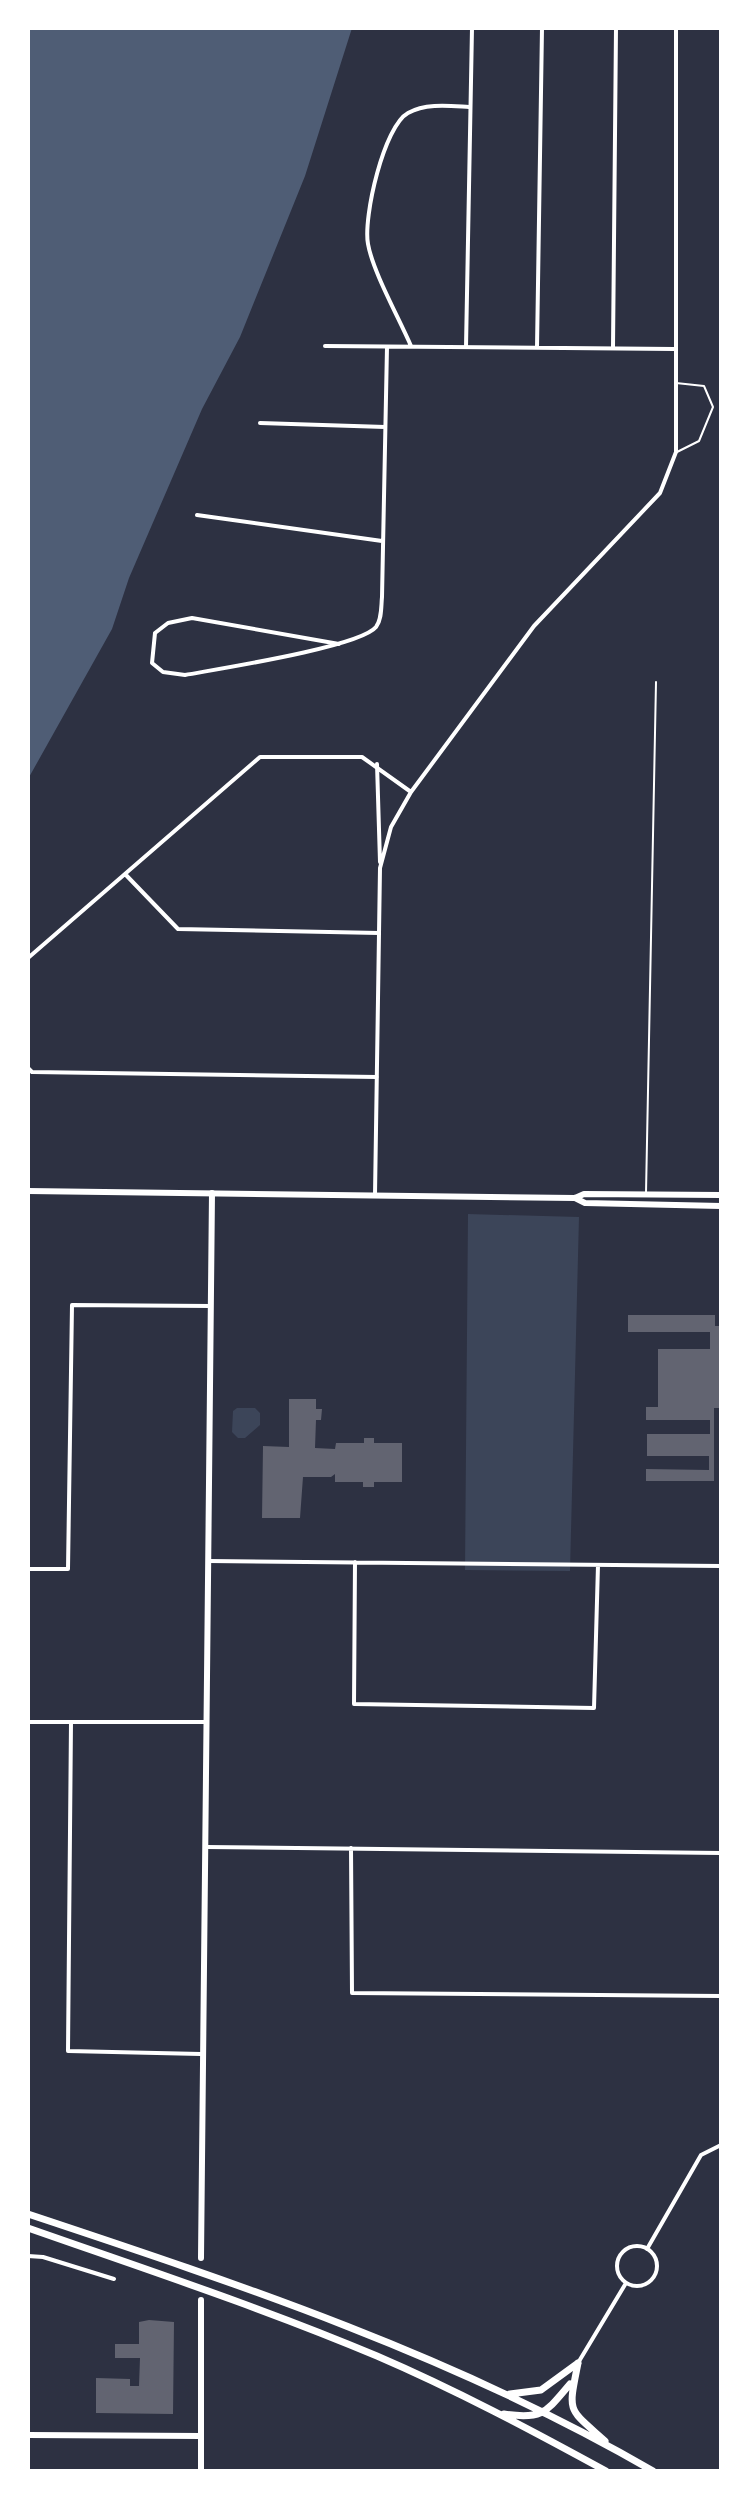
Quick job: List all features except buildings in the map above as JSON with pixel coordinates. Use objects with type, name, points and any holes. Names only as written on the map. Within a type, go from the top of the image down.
[{"type":"highway","points":[[28,2214],[258,2292],[415,2352],[613,2448],[653,2471]]},
{"type":"highway","points":[[28,2228],[254,2307],[378,2357],[498,2413],[606,2471]]},
{"type":"highway","points":[[500,2393],[519,2396],[541,2390],[578,2363]]},
{"type":"highway","points":[[578,2363],[572,2407],[579,2420],[613,2448]]},
{"type":"highway","points":[[498,2413],[525,2417],[544,2414],[573,2382]]},
{"type":"street","points":[[466,347],[472,28]]},
{"type":"street","points":[[537,348],[542,28]]},
{"type":"street","points":[[613,348],[616,28]]},
{"type":"street","points":[[380,868],[391,827],[411,792],[534,626],[660,493],[676,452],[676,28]]},
{"type":"street","points":[[411,347],[368,244],[368,212],[390,131],[407,113],[430,106],[469,107]]},
{"type":"street","points":[[325,346],[674,349]]},
{"type":"street","points":[[339,644],[192,618],[168,623],[155,633],[152,663],[163,672],[185,675],[339,644],[366,635],[376,626],[381,614],[387,347]]},
{"type":"street","points":[[260,423],[385,427]]},
{"type":"street","points":[[197,515],[382,541]]},
{"type":"street","points":[[28,958],[260,757],[362,757],[377,764],[411,792]]},
{"type":"street","points":[[375,1195],[380,868],[377,764]]},
{"type":"street","points":[[124,873],[178,929],[379,933]]},
{"type":"street","points":[[28,1068],[32,1072],[377,1077]]},
{"type":"street","points":[[28,1191],[575,1198],[584,1194],[721,1195]]},
{"type":"street","points":[[201,2258],[212,1193]]},
{"type":"street","points":[[575,1198],[585,1203],[721,1206]]},
{"type":"street","points":[[28,1569],[68,1569],[72,1305],[211,1306]]},
{"type":"street","points":[[208,1561],[721,1566]]},
{"type":"street","points":[[355,1562],[354,1704],[594,1708],[598,1565]]},
{"type":"street","points":[[28,1722],[205,1722]]},
{"type":"street","points":[[71,1722],[68,2051],[201,2054]]},
{"type":"street","points":[[204,1847],[721,1853]]},
{"type":"street","points":[[351,1848],[352,1993],[721,1996]]},
{"type":"street","points":[[647,2249],[701,2155],[721,2145]]},
{"type":"street","points":[[633,2246],[647,2249],[656,2262],[655,2275],[641,2285],[626,2283],[617,2271],[619,2255],[633,2246]]},
{"type":"street","points":[[28,2256],[43,2257],[114,2279]]},
{"type":"street","points":[[578,2363],[626,2283]]},
{"type":"street","points":[[201,2300],[201,2471]]},
{"type":"street","points":[[28,2435],[201,2436]]},
{"type":"lane","points":[[675,383],[704,386],[713,407],[699,441],[676,452]]},
{"type":"lane","points":[[646,1194],[656,682]]},
{"type":"shaded area","points":[[28,28],[352,28],[305,176],[240,337],[202,409],[129,578],[112,629],[28,779]]},
{"type":"shaded area","points":[[468,1214],[579,1217],[570,1571],[465,1570]]},
{"type":"shaded area","points":[[237,1408],[255,1408],[260,1413],[260,1425],[245,1438],[238,1438],[232,1432],[233,1411]]}]
